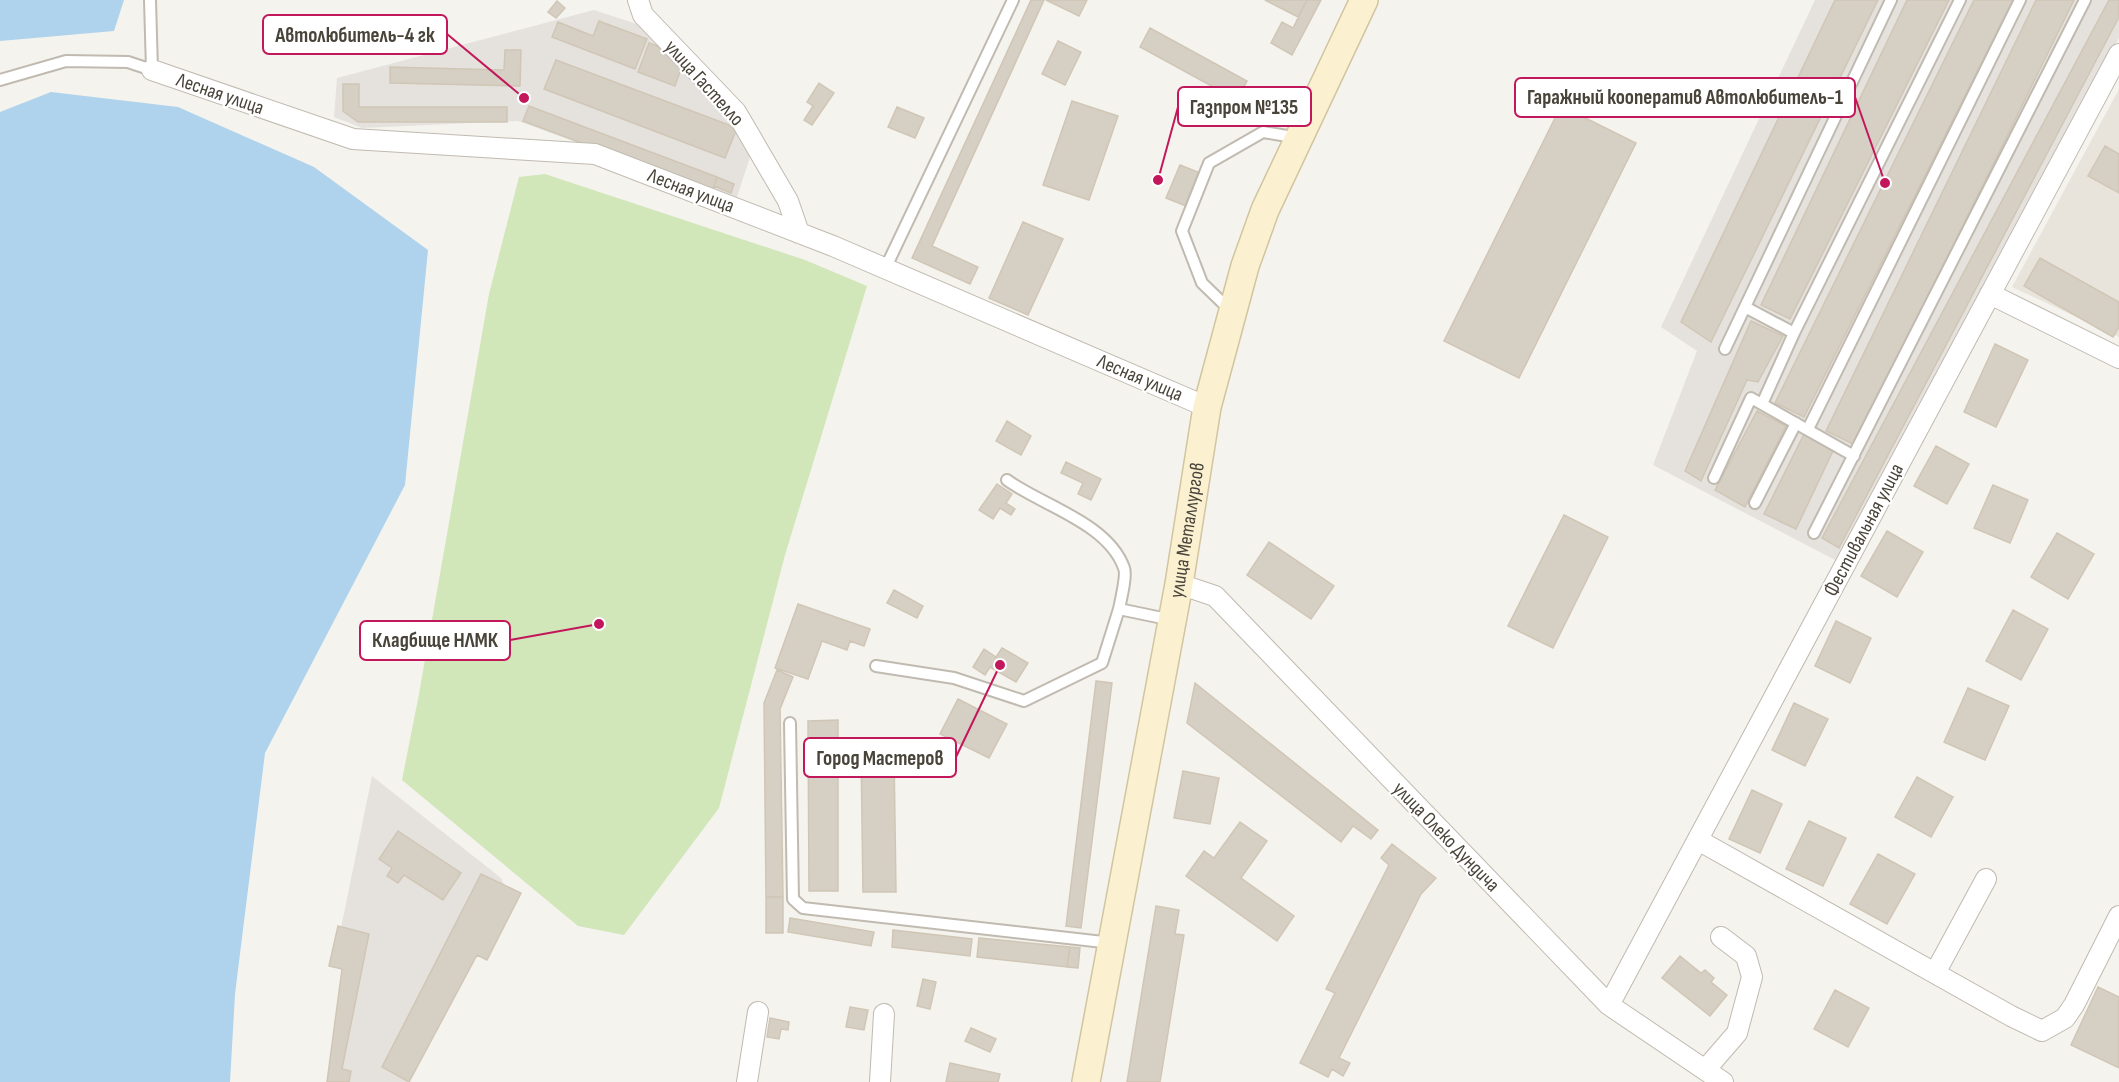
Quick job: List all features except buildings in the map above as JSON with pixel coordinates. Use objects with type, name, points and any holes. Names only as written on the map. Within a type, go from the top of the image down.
[{"type":"main road","name":"улица Металлургов","points":[[1086,1082],[1179,584],[1207,407],[1245,266],[1265,210],[1364,0]]},
{"type":"street","name":"улица Гастелло","points":[[638,0],[643,15],[736,112],[789,201],[799,233]]},
{"type":"street","name":"Фестивальная улица","points":[[1609,1005],[2119,54]]},
{"type":"street","name":"Лесная улица","points":[[152,70],[353,139],[595,154],[799,233],[1207,407]]},
{"type":"street","points":[[1990,294],[2119,357]]},
{"type":"street","name":"улица Олеко Дундича","points":[[1179,584],[1215,596],[1609,1005],[1723,1082]]},
{"type":"street","points":[[1698,840],[2011,1016],[2042,1031],[2065,1018],[2074,1005],[2119,916]]},
{"type":"street","points":[[1935,973],[1986,879]]},
{"type":"street","points":[[1705,1070],[1737,1033],[1752,977],[1746,956],[1721,937]]},
{"type":"street","points":[[747,1082],[758,1012]]},
{"type":"street","points":[[880,1082],[884,1014]]},
{"type":"lane","points":[[0,80],[66,61],[128,62],[152,70],[150,0]]},
{"type":"lane","points":[[885,269],[1013,0]]},
{"type":"lane","points":[[1725,349],[1892,0]]},
{"type":"lane","points":[[1762,404],[1794,333],[1960,0]]},
{"type":"lane","points":[[1808,429],[2020,0]]},
{"type":"lane","points":[[1814,533],[2085,0]]},
{"type":"lane","points":[[1233,312],[1202,283],[1182,231],[1209,163],[1263,132],[1299,138]]},
{"type":"lane","points":[[1745,307],[1794,333]]},
{"type":"lane","points":[[1714,478],[1751,398],[1854,456]]},
{"type":"lane","points":[[1755,504],[1797,423]]},
{"type":"lane","points":[[876,666],[954,678],[1024,701],[1102,663],[1119,609],[1125,569],[1107,540],[1067,514],[1025,493],[1007,480]]},
{"type":"lane","points":[[1119,609],[1172,620]]},
{"type":"lane","points":[[790,723],[793,899],[803,908],[1112,943]]},
{"type":"shaded area","points":[[1815,0],[2119,0],[2119,38],[1837,561],[1653,465],[1697,351],[1661,327]]},
{"type":"shaded area","points":[[594,10],[649,28],[737,123],[751,154],[736,200],[518,121],[362,128],[334,117],[337,78]]},
{"type":"shaded area","points":[[2119,89],[2119,337],[2012,287]]},
{"type":"shaded area","points":[[372,776],[501,878],[509,896],[406,1075],[408,1082],[333,1082],[349,967],[334,962]]},
{"type":"green space","points":[[545,174],[805,260],[867,286],[785,555],[719,808],[624,935],[578,926],[402,780],[489,294],[519,177]]},
{"type":"water","points":[[0,0],[124,0],[114,31],[0,41]]},
{"type":"water","points":[[51,92],[178,107],[314,167],[428,250],[405,485],[265,753],[235,994],[230,1082],[0,1082],[0,112]]},
{"type":"place","name":"Автолюбитель-4 гк","points":[[524,98]]},
{"type":"place","name":"Газпром №135","points":[[1158,180]]},
{"type":"place","name":"Гаражный кооператив Автолюбитель-1","points":[[1885,183]]},
{"type":"place","name":"Кладбище НЛМК","points":[[599,624]]},
{"type":"place","name":"Город Мастеров","points":[[1000,665]]}]
